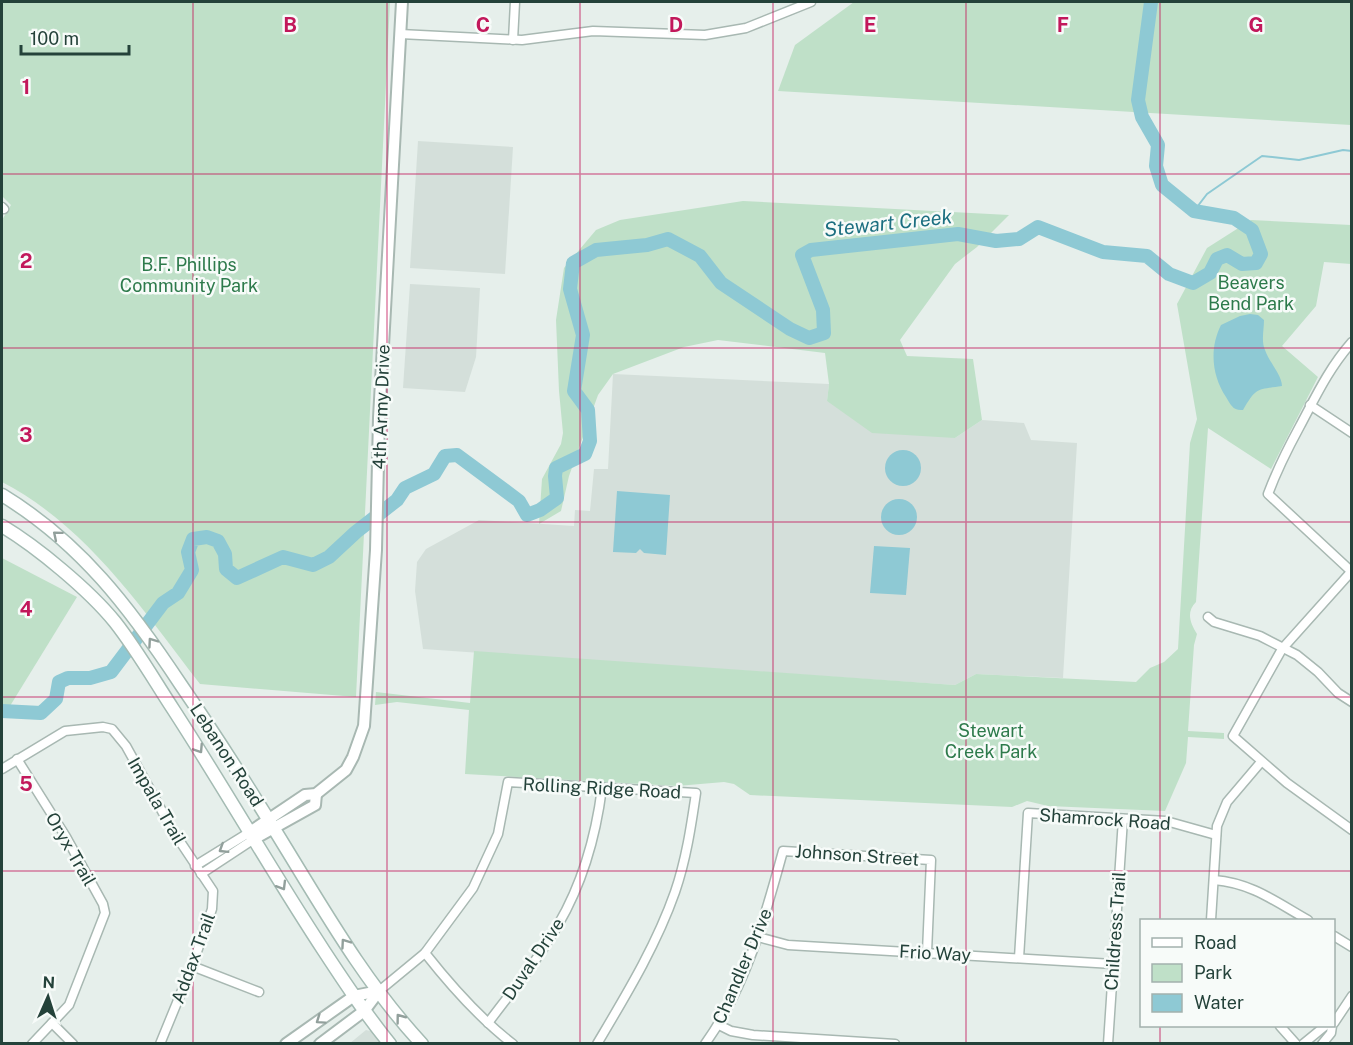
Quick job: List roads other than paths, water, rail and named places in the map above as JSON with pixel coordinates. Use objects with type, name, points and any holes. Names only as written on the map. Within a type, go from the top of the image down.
[{"type":"main road","name":"Lebanon Road","points":[[2,495],[38,519],[74,549],[133,614],[271,823],[340,937],[379,991],[422,1044]]},
{"type":"main road","name":"Lebanon Road","points":[[2,526],[43,555],[85,591],[114,620],[206,759],[297,909],[364,1011],[390,1044]]},
{"type":"street","name":"4th Army Drive","points":[[201,874],[271,823],[315,805],[316,794],[346,770],[360,737],[367,695],[373,600],[402,2]]},
{"type":"street","points":[[513,40],[515,2]]},
{"type":"street","points":[[400,34],[533,40],[587,31],[715,34],[756,24],[808,2]]},
{"type":"street","points":[[1352,342],[1331,368],[1310,405],[1278,466],[1268,494],[1351,572],[1282,648],[1233,736],[1261,762],[1310,801],[1352,830]]},
{"type":"street","points":[[1310,405],[1352,433]]},
{"type":"street","points":[[1208,617],[1214,622],[1269,640],[1297,655],[1318,672],[1338,693],[1352,702]]},
{"type":"street","name":"Impala Trail","points":[[17,759],[65,731],[103,727],[112,729],[126,746],[173,831],[201,874]]},
{"type":"street","points":[[2,769],[17,759]]},
{"type":"street","name":"Oryx Trail","points":[[17,759],[66,837],[105,910],[104,919],[70,1003],[52,1023]]},
{"type":"street","points":[[1211,919],[1216,835],[1220,818],[1227,802],[1261,762]]},
{"type":"street","name":"Rolling Ridge Road","points":[[425,953],[462,903],[481,872],[498,834],[508,782],[696,793],[688,843],[678,882],[666,914],[628,992],[597,1044]]},
{"type":"street","name":"Duval Drive","points":[[488,1023],[530,968],[560,923],[584,866],[598,819],[602,788]]},
{"type":"street","name":"Shamrock Road","points":[[1019,958],[1028,813],[1172,822],[1216,835]]},
{"type":"street","name":"Childress Trail","points":[[1108,1044],[1123,819]]},
{"type":"street","name":"4th Army Drive","points":[[195,866],[252,836]]},
{"type":"street","name":"Johnson Street","points":[[783,851],[931,860],[927,952]]},
{"type":"street","name":"Chandler Drive","points":[[705,1044],[719,1025],[758,937],[783,851]]},
{"type":"street","name":"Addax Trail","points":[[160,1044],[192,966],[212,909],[213,891],[201,874]]},
{"type":"street","points":[[1214,880],[1230,881],[1248,887],[1304,919]]},
{"type":"street","name":"Frio Way","points":[[758,937],[788,945],[1113,964]]},
{"type":"street","points":[[1335,937],[1352,946]]},
{"type":"street","points":[[320,1044],[364,1011],[379,991],[425,953],[449,984],[513,1044]]},
{"type":"street","points":[[192,966],[259,992]]},
{"type":"street","points":[[286,1044],[354,996],[379,991]]},
{"type":"street","points":[[1335,1021],[1352,996]]},
{"type":"street","points":[[32,1044],[52,1023],[73,1044]]},
{"type":"street","points":[[719,1025],[731,1031],[753,1035],[895,1044]]},
{"type":"street","points":[[1281,1027],[1296,1044]]},
{"type":"street","points":[[1303,1044],[1324,1027]]},
{"type":"street","points":[[1322,1044],[1331,1033],[1332,1027]]},
{"type":"water","points":[[1250,314],[1258,315],[1264,320],[1264,347],[1280,377],[1282,386],[1258,390],[1243,410],[1237,410],[1229,403],[1221,389],[1215,371],[1215,343],[1221,325]]},
{"type":"water","points":[[903,450],[916,455],[921,468],[916,481],[903,486],[890,481],[885,468],[890,455]]},
{"type":"water","points":[[617,491],[670,495],[666,555],[644,553],[640,549],[636,553],[613,552]]},
{"type":"water","points":[[899,499],[912,504],[917,517],[912,530],[899,535],[886,530],[881,517],[886,504]]},
{"type":"water","points":[[874,546],[910,548],[906,595],[870,593]]},
{"type":"waterway","name":"Stewart Creek","points":[[2,711],[41,713],[56,699],[59,682],[68,678],[90,678],[111,672],[163,603],[178,593],[192,570],[188,552],[193,539],[207,537],[218,541],[225,554],[226,569],[237,578],[283,557],[313,565],[329,557],[356,532],[397,500],[405,488],[434,474],[445,456],[457,455],[519,501],[527,515],[540,510],[557,498],[556,468],[585,454],[590,441],[588,410],[574,391],[583,335],[570,289],[573,263],[596,250],[647,245],[668,239],[700,256],[721,283],[790,329],[809,338],[824,333],[823,310],[802,255],[811,250],[958,234],[996,241],[1019,239],[1038,227],[1103,252],[1147,256],[1169,274],[1193,283],[1210,273],[1217,259],[1227,255],[1242,264],[1256,263],[1261,254],[1252,230],[1234,218],[1194,211],[1162,185],[1156,166],[1158,145],[1142,117],[1138,100],[1151,2]]},
{"type":"waterway","points":[[1194,211],[1207,194],[1262,156],[1299,160],[1343,150],[1352,151]]},
{"type":"park label","name":"B.F. Phillips Community Park","points":[[189,274]]},
{"type":"park label","name":"Beavers Bend Park","points":[[1251,292]]},
{"type":"park label","name":"Stewart Creek Park","points":[[991,740]]}]
